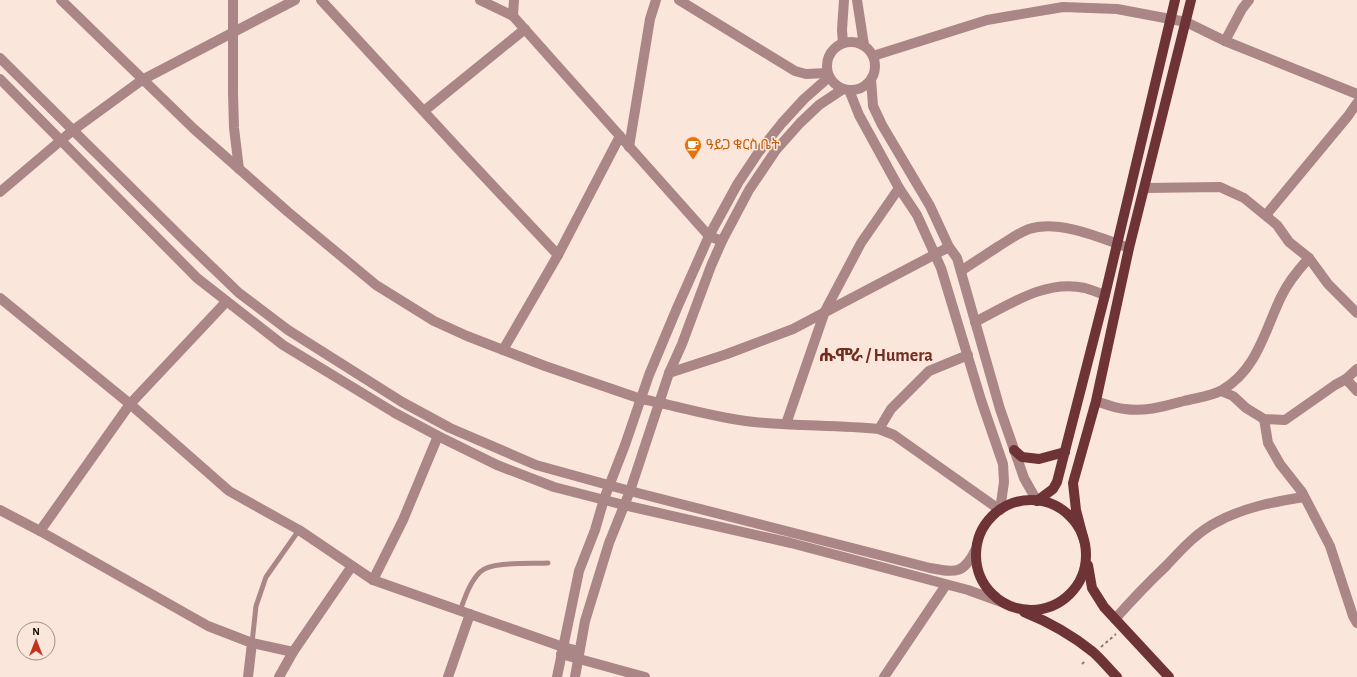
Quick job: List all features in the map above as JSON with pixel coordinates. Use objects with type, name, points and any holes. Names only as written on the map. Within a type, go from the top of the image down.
[{"type":"main road","points":[[1037,501],[1053,489],[1057,482],[1106,295],[1175,0]]},
{"type":"main road","points":[[1169,677],[1104,607],[1092,588],[1086,550],[1076,510],[1073,483],[1096,401],[1129,248],[1191,0]]},
{"type":"main road","points":[[1014,450],[1022,456],[1039,459],[1065,452]]},
{"type":"main road","points":[[1083,537],[1074,521],[1065,512],[1054,505],[1037,501],[1022,502],[1000,510],[984,527],[980,534],[976,549],[977,565],[981,578],[993,595],[1008,605],[1053,625],[1072,636],[1094,653],[1117,677]]},
{"type":"main road","points":[[1008,605],[1024,610],[1038,610],[1055,605],[1065,598],[1078,585],[1083,574],[1086,562],[1086,550]]},
{"type":"street","points":[[61,0],[194,129],[288,212],[376,285],[434,321],[504,350],[641,400],[658,402],[707,414],[754,422],[879,429],[894,436],[1000,510],[1004,482],[1003,464],[981,400],[941,268],[917,215],[899,188],[846,89]]},
{"type":"street","points":[[233,0],[234,128],[239,169]]},
{"type":"street","points":[[0,192],[72,131],[142,80],[295,0]]},
{"type":"street","points":[[321,0],[558,255]]},
{"type":"street","points":[[480,0],[513,16],[709,236],[722,241]]},
{"type":"street","points":[[513,16],[514,0]]},
{"type":"street","points":[[629,147],[650,19],[656,0]]},
{"type":"street","points":[[679,0],[795,71],[806,74],[828,75]]},
{"type":"street","points":[[843,43],[842,30],[844,0]]},
{"type":"street","points":[[857,0],[864,45]]},
{"type":"street","points":[[1224,41],[1242,9],[1249,0]]},
{"type":"street","points":[[873,56],[987,20],[1064,3],[1117,9],[1186,22],[1224,41],[1357,94]]},
{"type":"street","points":[[424,112],[525,29]]},
{"type":"street","points":[[871,79],[858,89],[846,89],[832,82],[828,75],[826,65],[831,52],[836,46],[850,41],[864,45],[873,56],[875,68],[871,79],[873,106],[882,126],[930,206],[949,247],[957,258],[993,389],[1024,478],[1037,501]]},
{"type":"street","points":[[0,58],[72,131],[239,293],[288,330],[402,402],[450,428],[536,465],[792,538],[946,585],[968,590],[1008,605]]},
{"type":"street","points":[[557,677],[579,571],[595,530],[604,499],[641,400],[649,374],[709,236],[738,183],[758,153],[782,123],[828,75]]},
{"type":"street","points":[[0,79],[197,278],[226,302],[283,345],[395,413],[497,465],[554,487],[624,505],[792,538],[930,568],[952,571],[963,568],[970,562],[976,549]]},
{"type":"street","points":[[575,677],[587,614],[609,543],[630,491],[658,402],[722,241],[749,190],[776,150],[818,105],[846,89]]},
{"type":"street","points":[[1266,215],[1348,116],[1357,103]]},
{"type":"street","points":[[504,350],[558,255],[620,136]]},
{"type":"street","points":[[1145,188],[1220,187],[1244,198],[1277,225],[1289,242],[1309,258],[1328,284],[1357,313]]},
{"type":"street","points":[[786,424],[825,311],[861,243],[899,188]]},
{"type":"street","points":[[961,271],[1018,234],[1029,229],[1042,226],[1056,226],[1070,229],[1129,248]]},
{"type":"street","points":[[669,373],[727,354],[793,329],[935,253],[949,247]]},
{"type":"street","points":[[1096,401],[1124,409],[1153,409],[1221,391],[1239,378],[1248,365],[1260,346],[1280,298],[1295,274],[1309,258]]},
{"type":"street","points":[[975,322],[1037,291],[1050,287],[1086,288],[1106,295]]},
{"type":"street","points":[[0,298],[130,404],[230,491],[299,530],[373,580],[465,612],[562,650],[579,654],[646,677]]},
{"type":"street","points":[[40,531],[130,404],[226,302]]},
{"type":"street","points":[[879,429],[892,409],[929,371],[968,355]]},
{"type":"street","points":[[1221,391],[1233,396],[1246,408],[1264,419],[1285,420],[1346,379],[1357,369]]},
{"type":"street","points":[[347,384],[353,372]]},
{"type":"street","points":[[1346,379],[1357,391]]},
{"type":"street","points":[[1264,419],[1268,444],[1280,464],[1304,497],[1330,546],[1353,616],[1357,622]]},
{"type":"street","points":[[373,580],[403,520],[438,436]]},
{"type":"street","points":[[1115,619],[1183,548],[1215,523],[1239,512],[1271,502],[1304,497]]},
{"type":"street","points":[[0,510],[208,626],[252,643],[293,652]]},
{"type":"street","points":[[279,677],[293,652],[352,566]]},
{"type":"street","points":[[884,677],[946,585]]},
{"type":"street","points":[[448,677],[465,612]]},
{"type":"street","points":[[248,677],[252,643]]},
{"type":"lane","points":[[252,643],[258,596],[266,577],[299,530]]},
{"type":"lane","points":[[465,612],[469,588],[480,571],[496,565],[548,563]]},
{"type":"path","points":[[1082,664],[1123,628]]},
{"type":"place","name":"ዓይጋ ቁርስ ቤት","points":[[693,160]]},
{"type":"district","name":"ሑሞራ / Humera","points":[[876,356]]}]
